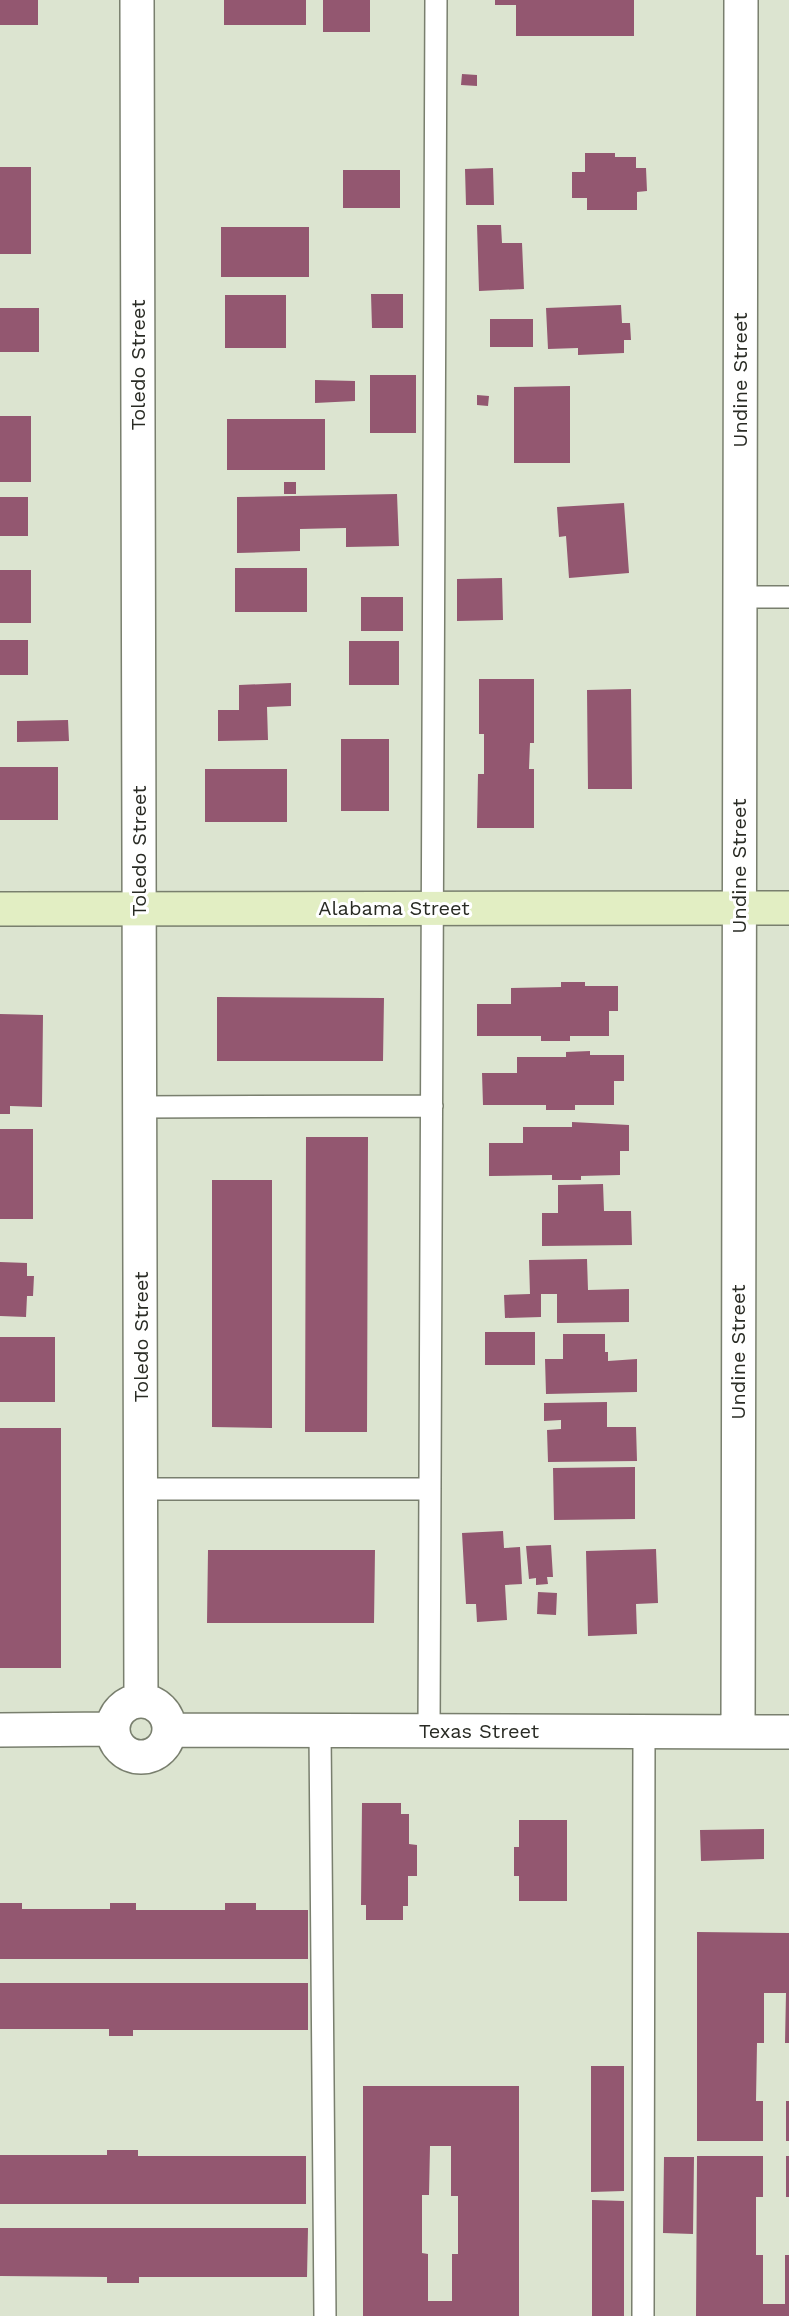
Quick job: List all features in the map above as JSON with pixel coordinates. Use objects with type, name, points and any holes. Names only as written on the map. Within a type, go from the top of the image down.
[{"type":"main road","name":"Alabama Street","points":[[0,909],[789,908]]},
{"type":"street","name":"Toledo Street","points":[[137,0],[141,1701]]},
{"type":"street","name":"Undine Street","points":[[738,1732],[741,0]]},
{"type":"street","points":[[141,1701],[150,1702],[164,1713],[169,1730],[167,1739],[155,1754],[136,1757],[119,1747],[113,1729],[114,1720],[124,1706],[141,1701]]},
{"type":"street","points":[[0,1730],[113,1729]]},
{"type":"street","name":"Texas Street","points":[[169,1730],[789,1732]]},
{"type":"lane","points":[[429,1731],[436,0]]},
{"type":"lane","points":[[740,597],[789,597]]},
{"type":"lane","points":[[140,1107],[432,1106]]},
{"type":"lane","points":[[141,1489],[430,1489]]},
{"type":"lane","points":[[320,1731],[325,2316]]},
{"type":"lane","points":[[642,2316],[644,1732]]},
{"type":"building","points":[[0,0],[38,0],[38,25],[0,25]]},
{"type":"building","points":[[224,0],[306,0],[306,25],[224,25]]},
{"type":"building","points":[[323,0],[370,0],[370,32],[323,32]]},
{"type":"building","points":[[495,0],[634,0],[634,36],[516,36],[516,5],[495,5]]},
{"type":"building","points":[[462,74],[477,75],[477,86],[461,85]]},
{"type":"building","points":[[585,153],[615,153],[615,157],[636,157],[636,168],[646,168],[647,191],[637,192],[637,210],[587,210],[587,198],[572,198],[572,172],[585,172]]},
{"type":"building","points":[[0,167],[31,167],[31,254],[0,254]]},
{"type":"building","points":[[493,168],[494,205],[466,205],[465,169]]},
{"type":"building","points":[[343,170],[400,170],[400,208],[343,208]]},
{"type":"building","points":[[477,225],[501,225],[502,243],[522,243],[524,289],[479,291]]},
{"type":"building","points":[[221,227],[309,227],[309,277],[221,277]]},
{"type":"building","points":[[371,294],[403,294],[403,328],[372,328]]},
{"type":"building","points":[[225,295],[286,295],[286,348],[225,348]]},
{"type":"building","points":[[621,305],[622,323],[630,323],[631,340],[624,340],[624,353],[578,355],[578,348],[548,349],[546,308]]},
{"type":"building","points":[[0,308],[39,308],[39,352],[0,352]]},
{"type":"building","points":[[490,319],[533,319],[533,347],[490,347]]},
{"type":"building","points":[[370,375],[416,375],[416,433],[370,433]]},
{"type":"building","points":[[315,380],[355,381],[355,401],[315,403]]},
{"type":"building","points":[[570,386],[570,463],[514,463],[514,387]]},
{"type":"building","points":[[477,395],[489,396],[488,406],[477,405]]},
{"type":"building","points":[[0,416],[31,416],[31,482],[0,482]]},
{"type":"building","points":[[227,419],[325,419],[325,470],[227,470]]},
{"type":"building","points":[[284,482],[296,482],[296,494],[284,494]]},
{"type":"building","points":[[397,494],[399,546],[346,547],[346,528],[300,529],[300,551],[237,553],[237,497]]},
{"type":"building","points":[[0,497],[28,497],[28,536],[0,536]]},
{"type":"building","points":[[624,503],[629,573],[569,578],[566,536],[559,537],[557,507]]},
{"type":"building","points":[[235,568],[307,568],[307,612],[235,612]]},
{"type":"building","points":[[0,570],[31,570],[31,623],[0,623]]},
{"type":"building","points":[[502,578],[503,620],[457,621],[457,579]]},
{"type":"building","points":[[361,597],[403,597],[403,631],[361,631]]},
{"type":"building","points":[[0,640],[28,640],[28,675],[0,675]]},
{"type":"building","points":[[349,641],[399,641],[399,685],[349,685]]},
{"type":"building","points":[[479,679],[534,679],[534,743],[530,743],[529,769],[534,769],[534,828],[477,828],[478,774],[484,774],[484,734],[479,734]]},
{"type":"building","points":[[291,683],[291,706],[267,707],[268,740],[218,741],[218,710],[239,710],[239,685]]},
{"type":"building","points":[[631,689],[632,789],[588,789],[587,690]]},
{"type":"building","points":[[68,720],[69,741],[17,742],[17,721]]},
{"type":"building","points":[[341,739],[389,739],[389,811],[341,811]]},
{"type":"building","points":[[0,767],[58,767],[58,820],[0,820]]},
{"type":"building","points":[[205,769],[287,769],[287,822],[205,822]]},
{"type":"building","points":[[561,982],[585,982],[585,986],[618,986],[618,1011],[609,1011],[609,1036],[570,1036],[570,1041],[541,1041],[541,1036],[477,1036],[477,1004],[511,1004],[511,988],[561,987]]},
{"type":"building","points":[[217,997],[384,998],[383,1061],[217,1061]]},
{"type":"building","points":[[0,1014],[43,1015],[42,1107],[10,1106],[10,1114],[0,1114]]},
{"type":"building","points":[[590,1051],[590,1055],[624,1055],[624,1081],[614,1081],[614,1105],[575,1105],[575,1110],[546,1110],[546,1105],[483,1105],[482,1073],[517,1073],[517,1057],[566,1057],[566,1052]]},
{"type":"building","points":[[572,1122],[629,1125],[629,1151],[620,1151],[620,1175],[581,1176],[581,1180],[552,1180],[552,1175],[489,1176],[489,1143],[523,1143],[523,1127],[572,1127]]},
{"type":"building","points":[[0,1129],[33,1129],[33,1219],[0,1219]]},
{"type":"building","points":[[306,1137],[368,1137],[367,1432],[305,1432]]},
{"type":"building","points":[[212,1180],[272,1180],[272,1428],[212,1427]]},
{"type":"building","points":[[603,1184],[604,1211],[631,1211],[632,1245],[542,1246],[542,1213],[558,1213],[558,1185]]},
{"type":"building","points":[[587,1259],[588,1290],[629,1289],[629,1322],[557,1323],[557,1294],[541,1294],[541,1317],[505,1318],[504,1295],[530,1294],[529,1260]]},
{"type":"building","points":[[0,1262],[27,1263],[27,1276],[34,1276],[33,1296],[27,1296],[26,1317],[0,1316]]},
{"type":"building","points":[[485,1332],[535,1332],[535,1365],[485,1365]]},
{"type":"building","points":[[563,1334],[605,1334],[605,1352],[608,1352],[608,1361],[637,1359],[637,1392],[546,1394],[545,1359],[563,1359]]},
{"type":"building","points":[[0,1337],[55,1337],[55,1402],[0,1402]]},
{"type":"building","points":[[607,1402],[607,1427],[636,1427],[637,1461],[548,1462],[547,1430],[561,1429],[561,1420],[544,1421],[544,1403]]},
{"type":"building","points":[[0,1428],[61,1428],[61,1668],[0,1668]]},
{"type":"building","points":[[635,1467],[635,1519],[554,1520],[553,1468]]},
{"type":"building","points":[[503,1531],[504,1548],[520,1547],[522,1584],[505,1585],[507,1620],[477,1622],[476,1604],[466,1604],[462,1533]]},
{"type":"building","points":[[551,1545],[553,1577],[547,1577],[548,1584],[536,1585],[536,1578],[529,1579],[526,1546]]},
{"type":"building","points":[[656,1549],[658,1603],[636,1604],[637,1634],[588,1636],[586,1551]]},
{"type":"building","points":[[208,1550],[375,1550],[374,1623],[207,1623]]},
{"type":"building","points":[[538,1592],[557,1593],[556,1615],[537,1614]]},
{"type":"building","points":[[362,1803],[401,1803],[401,1814],[409,1814],[409,1844],[417,1845],[417,1876],[408,1876],[408,1906],[403,1906],[403,1920],[366,1920],[366,1905],[361,1905]]},
{"type":"building","points":[[519,1820],[567,1820],[567,1901],[519,1901],[519,1876],[514,1876],[514,1847],[519,1847]]},
{"type":"building","points":[[764,1829],[764,1859],[701,1861],[700,1830]]},
{"type":"building","points":[[0,1903],[22,1903],[22,1909],[110,1909],[110,1903],[136,1903],[136,1910],[225,1910],[225,1903],[256,1903],[256,1910],[308,1910],[308,1959],[0,1959]]},
{"type":"building","points":[[697,1932],[789,1933],[789,2043],[785,2043],[786,1993],[764,1993],[764,2043],[757,2043],[756,2101],[763,2101],[763,2141],[697,2141]]},
{"type":"building","points":[[0,1983],[308,1983],[308,2030],[133,2030],[133,2036],[109,2036],[109,2029],[0,2029]]},
{"type":"building","points":[[591,2066],[624,2066],[624,2191],[591,2192]]},
{"type":"building","points":[[363,2086],[519,2086],[519,2316],[363,2316]],"holes":[[[430,2146],[451,2146],[451,2196],[458,2196],[458,2254],[452,2254],[452,2301],[428,2301],[428,2254],[422,2253],[422,2195],[429,2195]]]},
{"type":"building","points":[[786,2101],[789,2101],[789,2141],[786,2141]]},
{"type":"building","points":[[107,2150],[138,2150],[138,2156],[306,2156],[306,2204],[0,2204],[0,2155],[107,2155]]},
{"type":"building","points":[[697,2156],[763,2156],[763,2197],[756,2197],[756,2255],[763,2255],[763,2304],[785,2304],[785,2255],[789,2255],[789,2316],[696,2316]]},
{"type":"building","points":[[786,2156],[789,2156],[789,2197],[786,2197]]},
{"type":"building","points":[[664,2157],[694,2157],[693,2234],[663,2233]]},
{"type":"building","points":[[592,2200],[624,2201],[624,2316],[592,2316]]},
{"type":"building","points":[[0,2228],[308,2228],[307,2277],[139,2277],[139,2283],[107,2283],[107,2277],[0,2276]]}]
